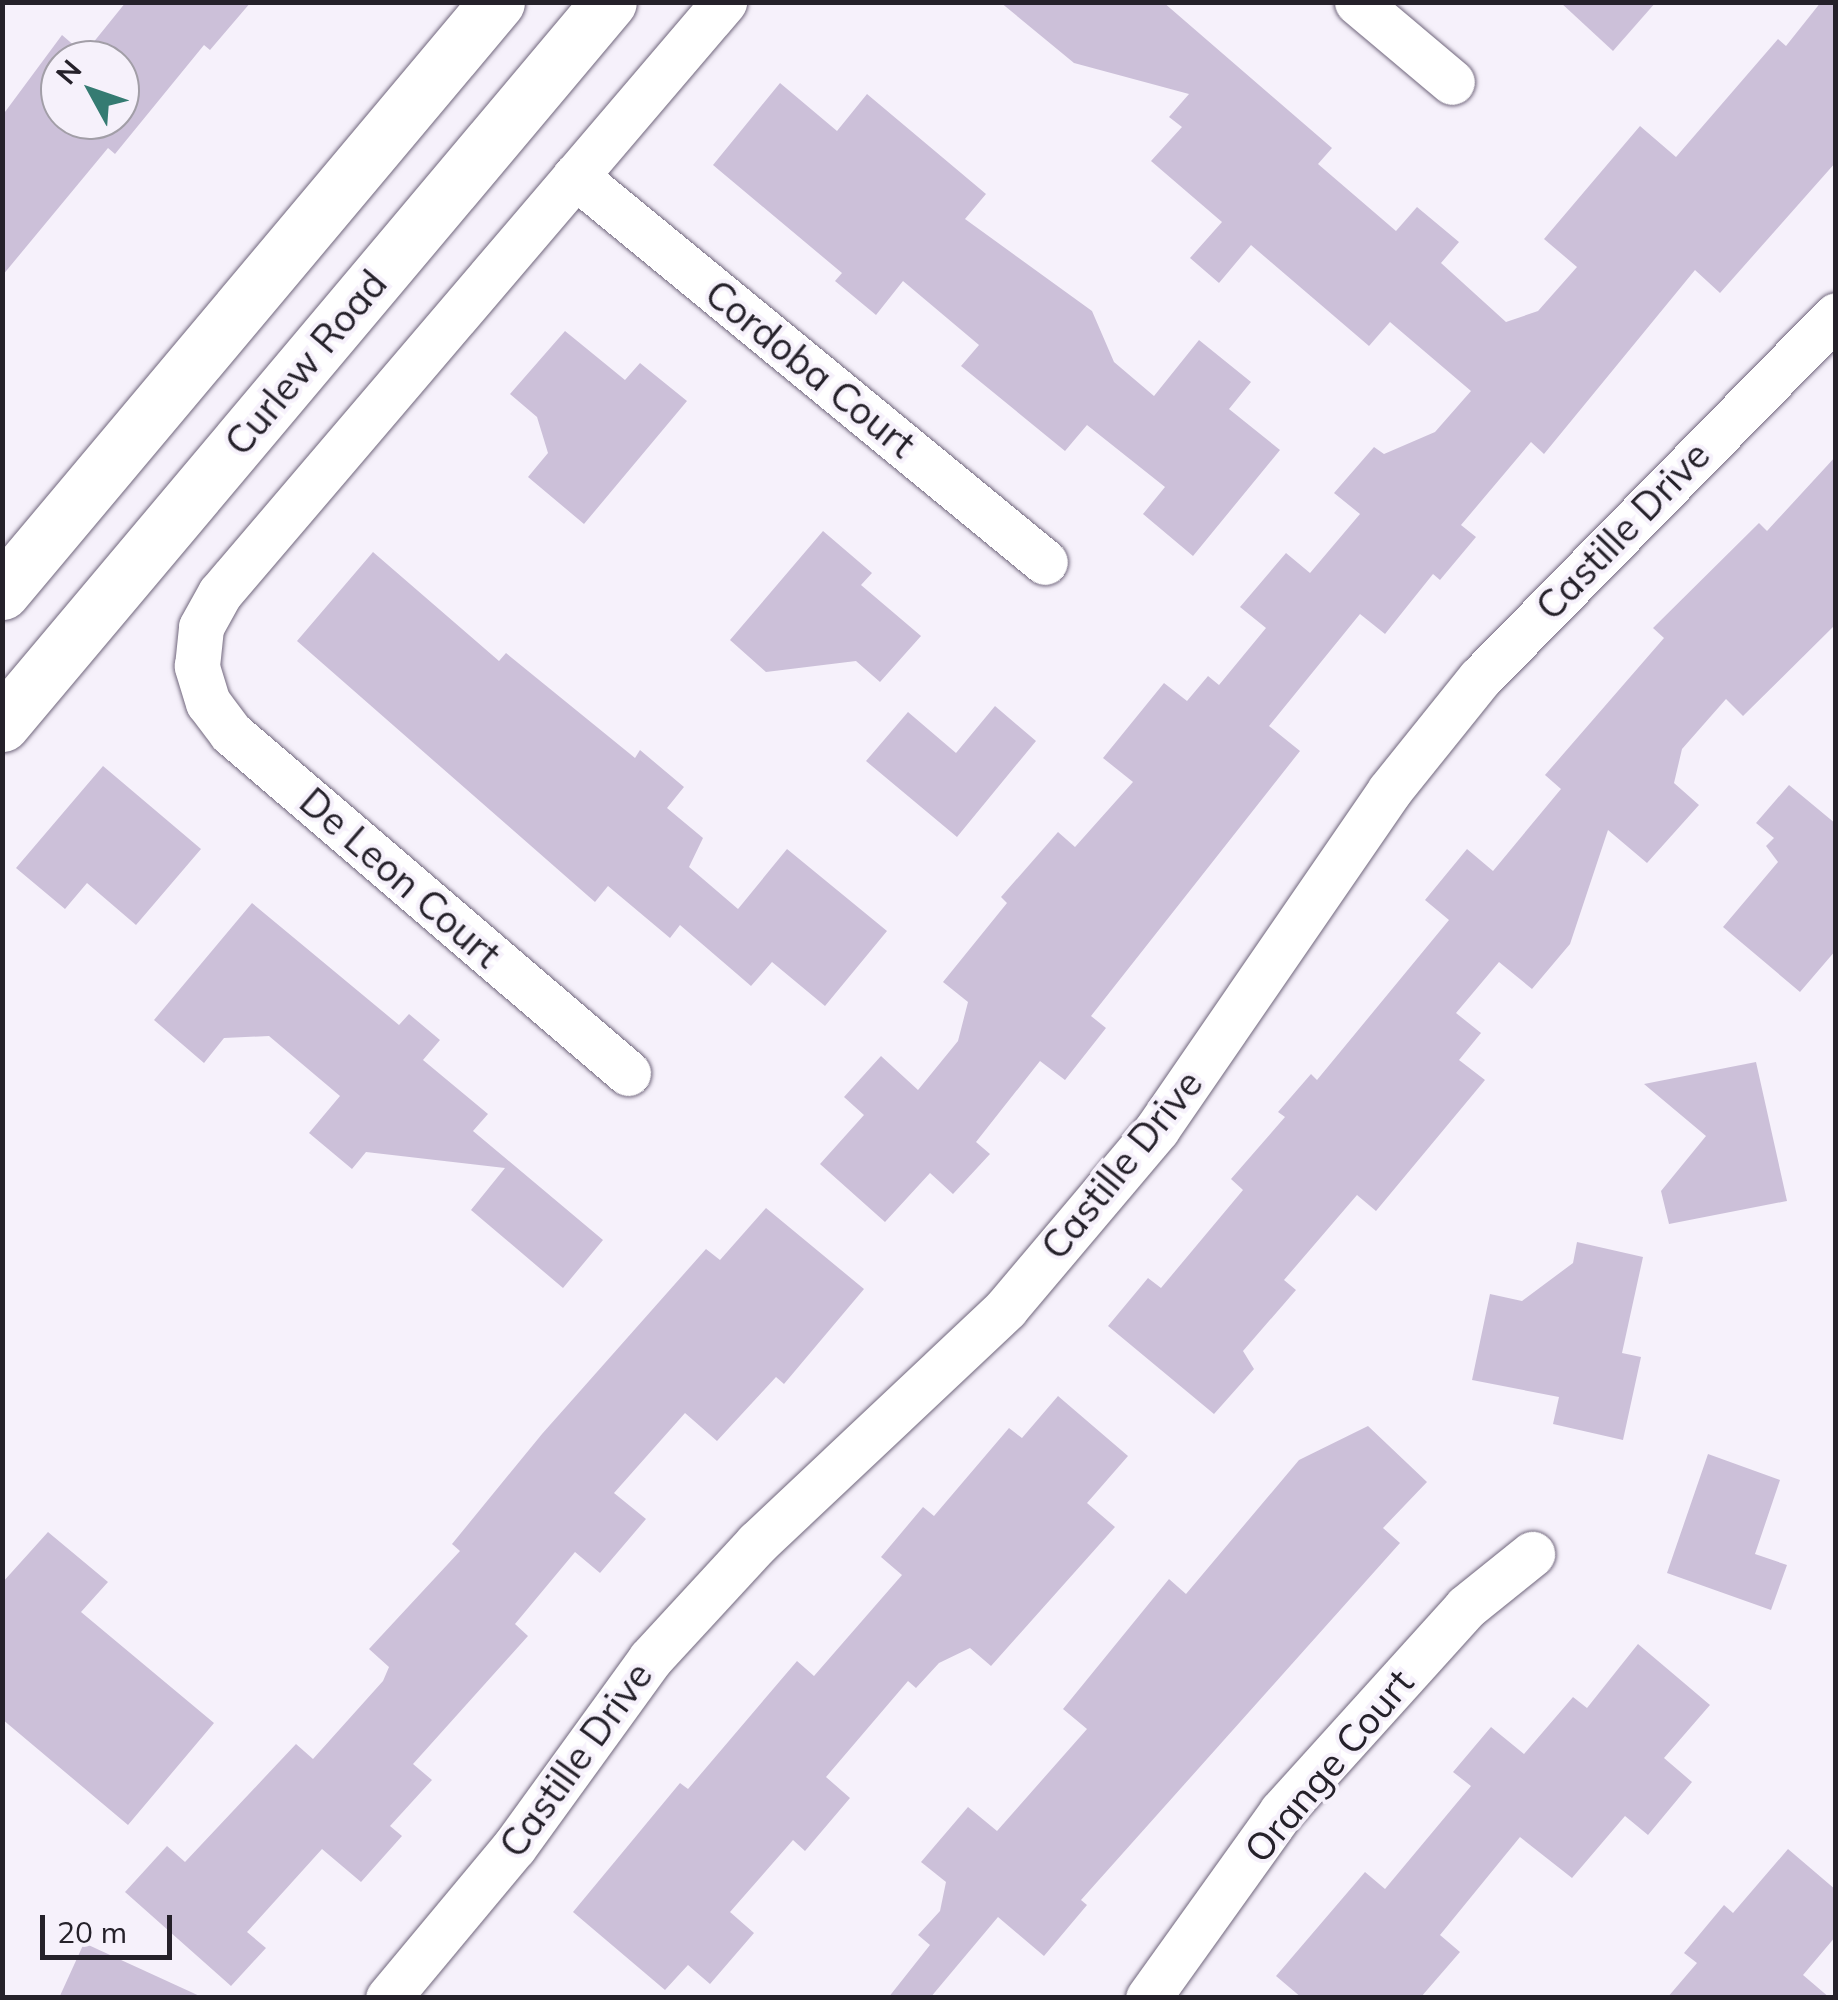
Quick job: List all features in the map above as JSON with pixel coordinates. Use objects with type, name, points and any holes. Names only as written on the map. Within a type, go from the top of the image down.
[{"type":"main road","points":[[2,592],[498,2]]},
{"type":"main road","name":"Curlew Road","points":[[2,724],[609,2]]},
{"type":"street","points":[[574,176],[724,2]]},
{"type":"street","points":[[1357,2],[1452,82]]},
{"type":"street","name":"Cordoba Court","points":[[574,176],[1045,562]]},
{"type":"street","name":"De Leon Court","points":[[574,176],[220,593],[201,627],[197,666],[208,703],[231,733],[628,1073]]},
{"type":"street","name":"Castille Drive","points":[[388,1998],[514,1847],[650,1659],[757,1543],[1006,1308],[1157,1129],[1389,791],[1480,678],[1836,315]]},
{"type":"street","name":"Orange Court","points":[[1148,1998],[1281,1812],[1466,1607],[1532,1554]]},
{"type":"building","points":[[126,2],[251,2],[210,50],[204,45],[140,123],[140,40],[95,40]]},
{"type":"building","points":[[1000,2],[1163,2],[1332,148],[1318,164],[1396,231],[1417,207],[1459,242],[1441,263],[1506,322],[1538,311],[1577,267],[1544,239],[1640,126],[1676,157],[1778,39],[1786,46],[1821,2],[1836,2],[1836,162],[1720,293],[1695,270],[1544,454],[1531,442],[1461,525],[1476,537],[1440,580],[1433,574],[1385,634],[1360,614],[1269,726],[1300,751],[1091,1016],[1106,1028],[1065,1080],[1040,1061],[976,1142],[990,1154],[953,1194],[930,1173],[885,1222],[820,1164],[864,1115],[844,1097],[881,1056],[918,1090],[958,1041],[968,1002],[943,982],[1007,903],[1001,897],[1058,832],[1075,847],[1133,782],[1103,758],[1164,683],[1187,701],[1208,676],[1219,685],[1266,628],[1240,607],[1286,553],[1310,573],[1360,514],[1334,493],[1374,447],[1384,454],[1435,432],[1471,391],[1390,322],[1369,346],[1251,245],[1219,283],[1190,258],[1222,222],[1151,161],[1182,127],[1169,117],[1189,94],[1074,63]]},
{"type":"building","points":[[1560,2],[1656,2],[1613,51]]},
{"type":"building","points":[[40,65],[40,140],[126,140],[115,154],[108,148],[2,276],[2,116]]},
{"type":"building","points":[[780,83],[837,131],[867,94],[986,194],[965,219],[1092,311],[1114,362],[1154,396],[1199,340],[1251,382],[1229,409],[1280,450],[1193,556],[1143,514],[1165,487],[1087,425],[1065,451],[961,366],[979,345],[903,281],[876,315],[835,281],[842,273],[713,165]]},
{"type":"building","points":[[565,331],[625,380],[640,363],[687,401],[584,524],[528,477],[548,453],[537,417],[510,394]]},
{"type":"building","points":[[1836,456],[1836,624],[1743,716],[1726,699],[1682,749],[1674,783],[1699,805],[1647,863],[1608,830],[1570,944],[1532,989],[1499,962],[1456,1013],[1481,1033],[1459,1060],[1485,1080],[1376,1211],[1357,1195],[1284,1280],[1296,1290],[1243,1351],[1254,1369],[1214,1414],[1108,1326],[1148,1278],[1161,1288],[1243,1190],[1231,1179],[1285,1117],[1278,1112],[1311,1074],[1317,1080],[1449,920],[1425,900],[1467,849],[1493,871],[1561,789],[1545,775],[1664,638],[1653,628],[1759,523],[1767,531]]},
{"type":"building","points":[[823,531],[872,573],[861,585],[921,636],[880,682],[856,661],[766,672],[730,640]]},
{"type":"building","points":[[373,552],[499,661],[506,653],[635,758],[640,750],[684,787],[667,808],[703,838],[689,867],[738,909],[787,849],[887,931],[825,1006],[772,962],[751,986],[680,925],[670,938],[608,886],[595,902],[297,641]]},
{"type":"building","points":[[995,706],[1036,741],[957,837],[866,761],[908,712],[956,753]]},
{"type":"building","points":[[103,766],[201,849],[136,925],[87,883],[65,909],[16,868]]},
{"type":"building","points":[[1789,785],[1836,824],[1836,950],[1800,992],[1723,927],[1778,862],[1766,846],[1774,838],[1756,823]]},
{"type":"building","points":[[252,903],[399,1025],[409,1014],[440,1040],[423,1060],[488,1114],[473,1131],[603,1240],[563,1288],[471,1210],[505,1168],[366,1152],[352,1169],[309,1133],[340,1096],[269,1036],[224,1038],[204,1063],[154,1020]]},
{"type":"building","points":[[1756,1062],[1787,1201],[1669,1224],[1661,1191],[1706,1136],[1644,1084]]},
{"type":"building","points":[[766,1208],[864,1289],[784,1384],[776,1377],[717,1441],[685,1413],[614,1493],[646,1519],[600,1573],[575,1552],[515,1624],[528,1636],[413,1764],[432,1780],[390,1826],[402,1836],[361,1882],[322,1849],[247,1932],[266,1948],[231,1986],[125,1892],[167,1846],[185,1862],[296,1744],[313,1759],[383,1681],[389,1667],[369,1649],[460,1551],[452,1544],[542,1434],[706,1249],[720,1260]]},
{"type":"building","points":[[1577,1242],[1643,1257],[1622,1353],[1641,1357],[1623,1440],[1553,1424],[1559,1397],[1472,1380],[1490,1294],[1522,1301],[1573,1263]]},
{"type":"building","points":[[1058,1396],[1128,1456],[1087,1503],[1115,1527],[991,1666],[970,1648],[939,1663],[916,1688],[908,1681],[826,1777],[850,1798],[805,1851],[793,1840],[730,1912],[754,1933],[710,1984],[688,1965],[665,1990],[573,1912],[680,1783],[688,1789],[797,1661],[814,1676],[902,1575],[881,1557],[923,1507],[934,1516],[1009,1428],[1022,1438]]},
{"type":"building","points":[[1368,1426],[1427,1482],[1383,1528],[1400,1543],[1081,1900],[1087,1905],[1044,1956],[998,1917],[930,1998],[888,1998],[930,1945],[918,1935],[940,1911],[946,1882],[921,1862],[968,1807],[997,1831],[1087,1729],[1063,1709],[1169,1579],[1186,1594],[1299,1460]]},
{"type":"building","points":[[1708,1454],[1780,1480],[1755,1554],[1787,1565],[1771,1610],[1667,1573]]},
{"type":"building","points":[[48,1532],[108,1582],[81,1612],[214,1723],[128,1825],[2,1719],[2,1583]]},
{"type":"building","points":[[1638,1644],[1710,1705],[1664,1758],[1692,1782],[1648,1835],[1625,1816],[1572,1878],[1520,1837],[1440,1935],[1460,1952],[1421,1997],[1302,1998],[1276,1976],[1365,1872],[1385,1889],[1471,1786],[1453,1772],[1491,1727],[1524,1754],[1573,1697],[1587,1708]]},
{"type":"building","points":[[1788,1849],[1836,1890],[1836,1936],[1803,1975],[1830,1998],[1667,1998],[1697,1963],[1684,1953],[1724,1905],[1733,1913]]},
{"type":"building","points":[[84,1943],[204,1998],[59,1998]]}]
